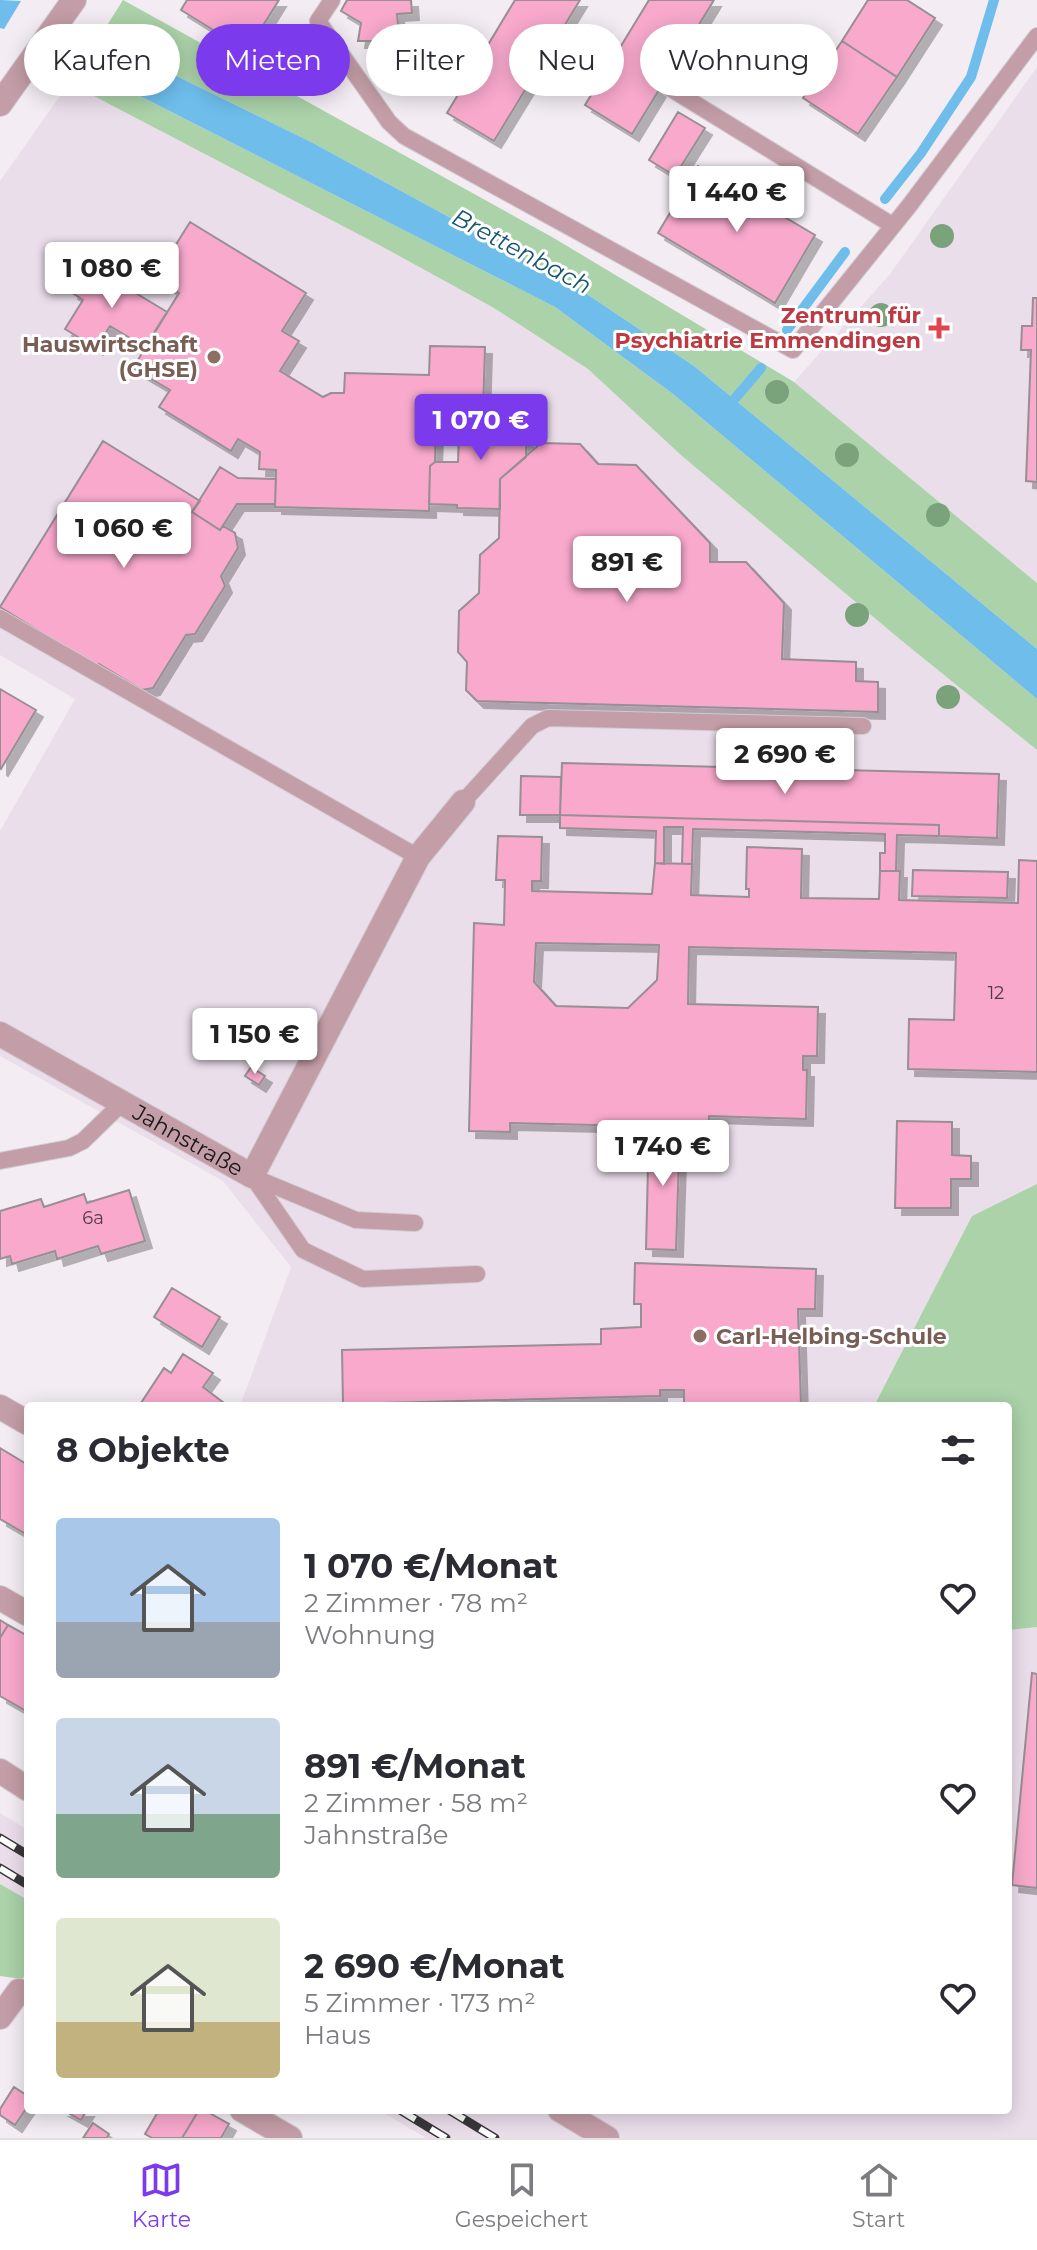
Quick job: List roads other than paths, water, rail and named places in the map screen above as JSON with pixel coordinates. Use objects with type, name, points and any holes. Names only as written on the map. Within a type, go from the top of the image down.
[{"type":"street","points":[[0,104],[68,10]]},
{"type":"street","name":"Jahnstraße","points":[[0,1034],[252,1176],[418,857],[463,802]]},
{"type":"street","points":[[0,1407],[24,1421]]},
{"type":"street","points":[[0,1598],[24,1612]]},
{"type":"street","points":[[0,1771],[24,1786]]},
{"type":"street","points":[[0,2017],[19,1991],[24,1993]]},
{"type":"street","points":[[249,2114],[290,2138]]},
{"type":"street","points":[[567,2114],[607,2138]]},
{"type":"lane","points":[[332,0],[318,21],[389,122],[404,136],[793,350],[1037,36]]},
{"type":"lane","points":[[683,96],[892,225]]},
{"type":"lane","points":[[0,618],[418,857]]},
{"type":"lane","points":[[463,802],[532,726],[548,718],[863,726]]},
{"type":"lane","points":[[0,1161],[69,1148],[83,1141],[122,1103]]},
{"type":"lane","points":[[252,1176],[356,1220],[415,1223]]},
{"type":"lane","points":[[252,1176],[303,1250],[363,1279],[477,1274]]},
{"type":"water","points":[[0,0],[21,1],[4,29],[0,28]]},
{"type":"water","points":[[180,78],[196,86],[196,96],[217,96],[313,143],[572,284],[694,366],[1037,649],[1037,699],[673,394],[555,307],[140,96],[180,96]]},
{"type":"waterway","points":[[885,199],[921,153],[971,77],[994,0]]},
{"type":"waterway","points":[[787,330],[845,252]]},
{"type":"waterway","points":[[726,409],[761,368]]},
{"type":"railway","points":[[0,1838],[24,1853]]},
{"type":"railway","points":[[0,1868],[24,1883]]},
{"type":"railway","points":[[407,2114],[446,2138]]},
{"type":"railway","points":[[456,2114],[495,2138]]},
{"type":"place","name":"Zentrum für Psychiatrie Emmendingen","points":[[939,328]]},
{"type":"place","name":"Hauswirtschaft (GHSE)","points":[[214,357]]},
{"type":"place","name":"Carl-Helbing-Schule","points":[[700,1336]]},
{"type":"water label","name":"Brettenbach","points":[[522,251]]}]
